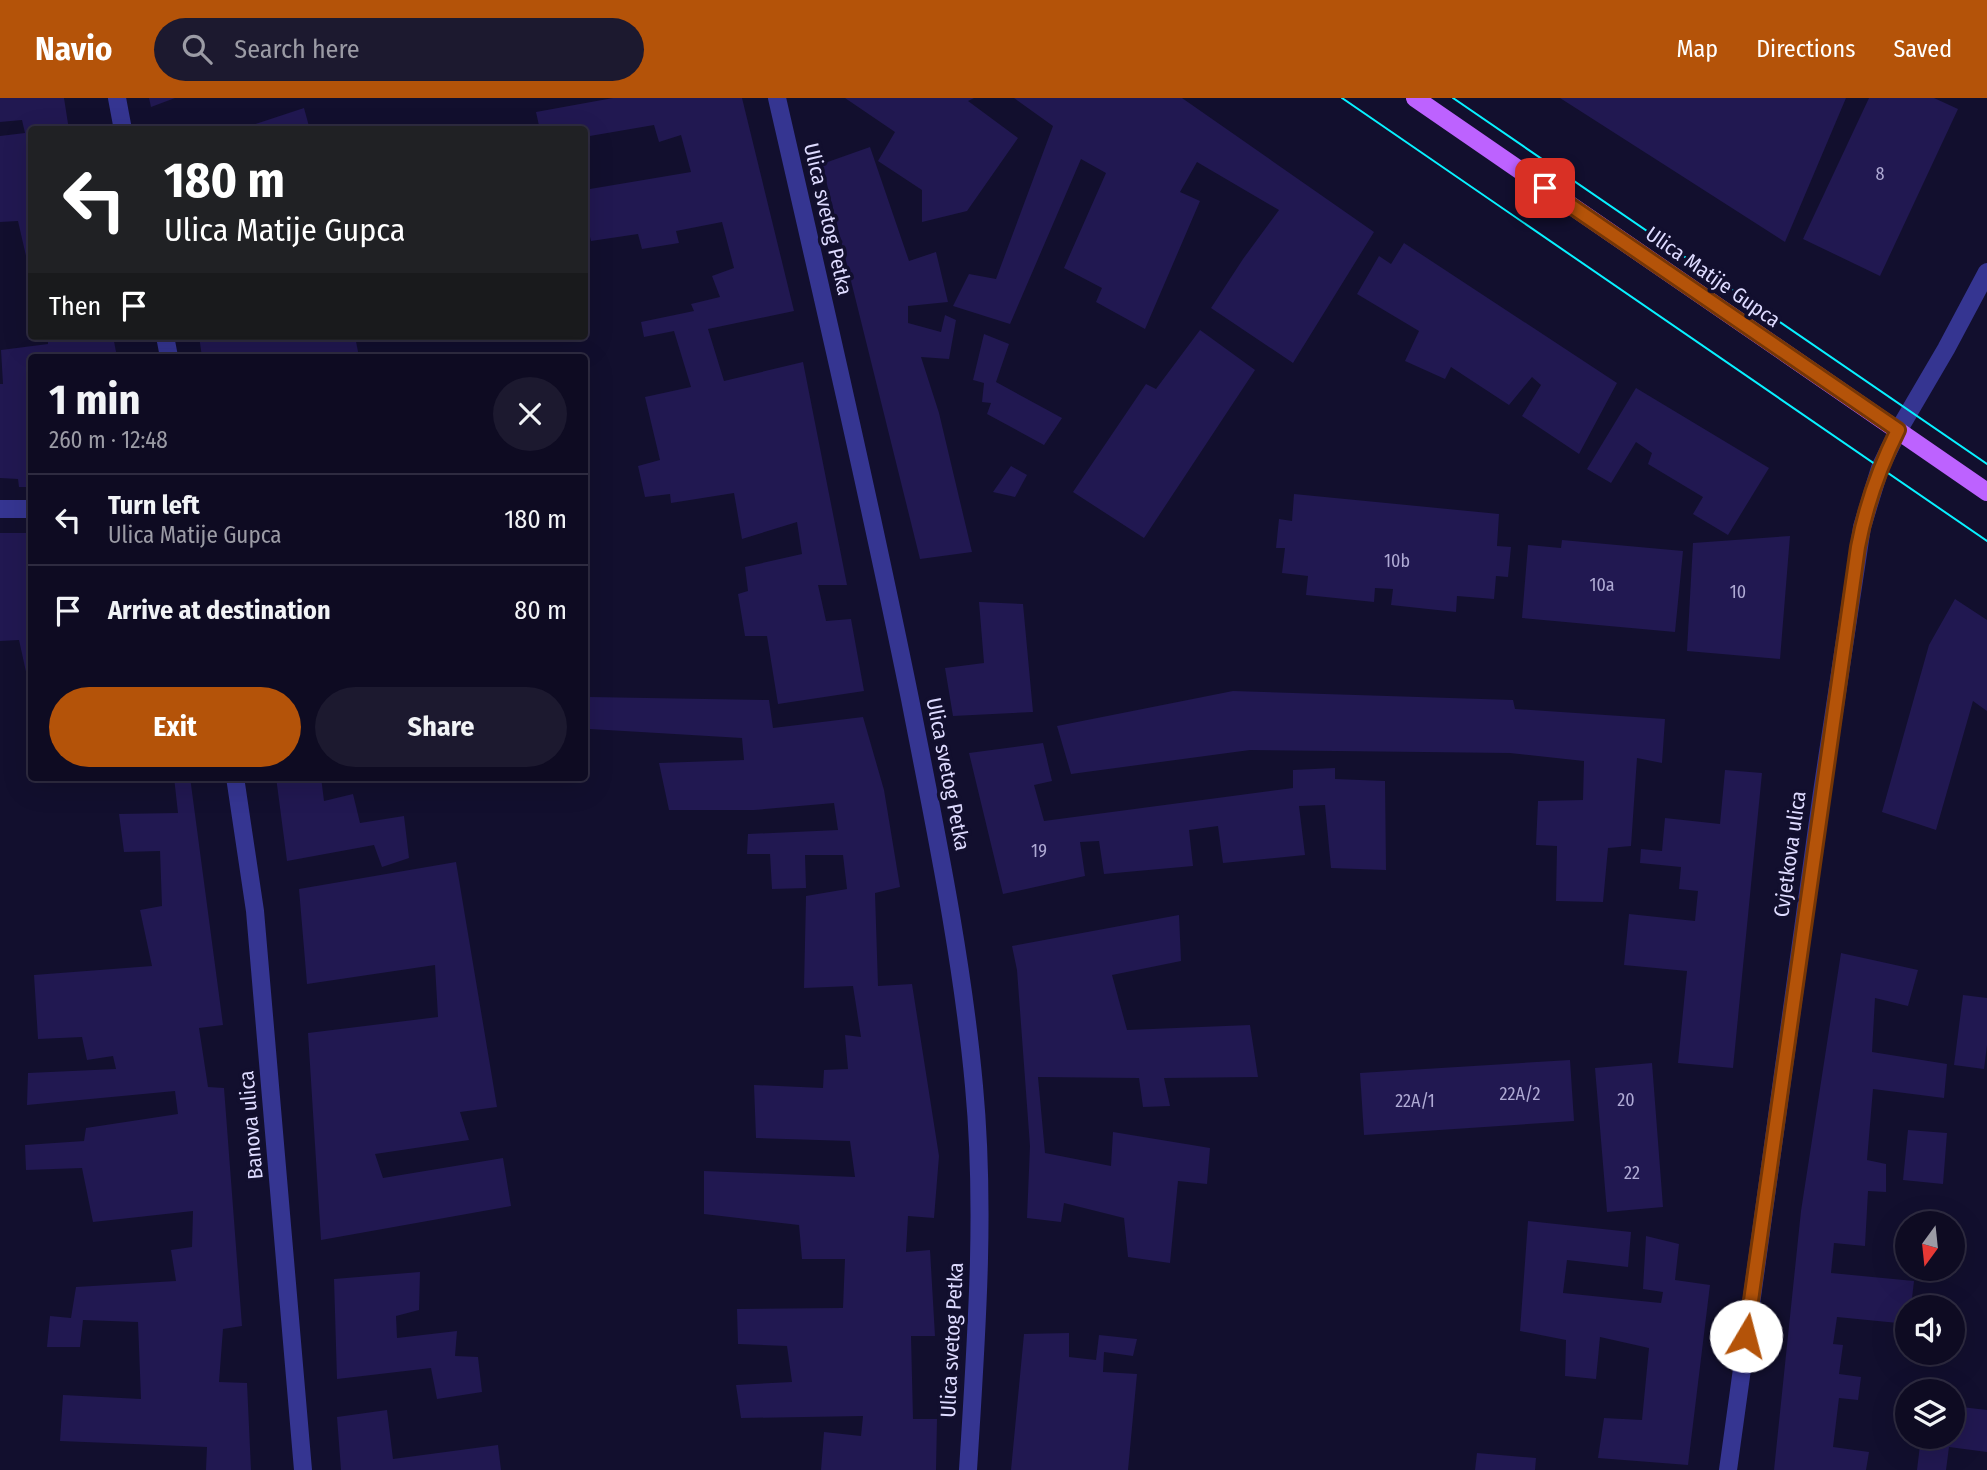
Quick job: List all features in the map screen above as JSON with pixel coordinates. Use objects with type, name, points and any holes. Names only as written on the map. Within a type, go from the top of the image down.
[{"type":"main road","name":"Ulica Matije Gupca","points":[[1415,98],[1987,492]]},
{"type":"street","points":[[117,98],[122,126]]},
{"type":"street","name":"Ulica svetog Petka","points":[[777,98],[888,590],[953,916],[974,1086],[979,1161],[980,1246],[968,1470]]},
{"type":"street","name":"Cvjetkova ulica","points":[[1728,1470],[1858,547],[1872,488],[1898,430],[1987,272]]},
{"type":"street","points":[[0,509],[28,509]]},
{"type":"street","name":"Banova ulica","points":[[236,781],[256,925],[303,1470]]},
{"type":"building","points":[[0,98],[64,98],[68,126],[28,126],[28,265],[18,221],[0,222],[0,136],[25,133],[22,120],[0,122]]},
{"type":"building","points":[[149,98],[175,98],[151,107]]},
{"type":"building","points":[[613,98],[742,98],[794,311],[708,329],[724,381],[803,362],[847,585],[818,585],[826,621],[851,619],[864,691],[778,704],[767,636],[745,636],[738,594],[748,591],[745,567],[802,554],[797,522],[742,539],[734,493],[671,503],[670,494],[645,497],[638,466],[660,460],[645,397],[691,387],[674,331],[644,337],[641,322],[694,311],[691,304],[720,297],[712,276],[734,268],[722,222],[676,231],[679,243],[642,249],[638,234],[591,241],[588,229],[588,189],[691,172],[681,135],[659,142],[654,125],[588,136],[588,126],[539,126],[536,112]]},
{"type":"building","points":[[845,98],[974,98],[968,101],[1018,138],[967,211],[922,222],[922,190],[878,161],[895,132]]},
{"type":"building","points":[[1014,98],[1182,98],[1374,232],[1293,363],[1211,308],[1279,210],[1197,162],[1180,192],[1200,201],[1145,329],[1096,302],[1102,288],[1064,268],[1106,173],[1081,159],[1010,324],[953,306],[969,274],[996,279],[1053,126]]},
{"type":"building","points":[[1560,98],[1846,98],[1785,242]]},
{"type":"building","points":[[1869,98],[1934,98],[1958,109],[1880,276],[1803,239]]},
{"type":"building","points":[[304,108],[309,126],[249,126]]},
{"type":"building","points":[[870,147],[909,261],[936,252],[948,302],[908,306],[908,323],[941,332],[945,315],[956,320],[949,359],[921,357],[939,413],[972,552],[920,559],[822,164]]},
{"type":"building","points":[[1404,243],[1617,383],[1579,454],[1522,416],[1541,385],[1532,377],[1509,405],[1451,367],[1445,379],[1405,361],[1419,331],[1357,294],[1379,256],[1391,264]]},
{"type":"building","points":[[1200,330],[1255,370],[1144,538],[1073,492],[1146,384],[1156,389]]},
{"type":"building","points":[[984,334],[1009,344],[996,382],[1062,418],[1044,445],[987,414],[991,403],[982,402],[984,383],[973,380]]},
{"type":"building","points":[[48,340],[114,340],[116,354],[28,354],[28,487],[19,487],[18,479],[0,478],[0,384],[3,384],[1,350],[48,344]]},
{"type":"building","points":[[200,340],[356,340],[358,354],[202,354]]},
{"type":"building","points":[[1636,388],[1769,468],[1728,535],[1693,514],[1703,497],[1648,464],[1652,453],[1636,442],[1611,483],[1587,469]]},
{"type":"building","points":[[1011,466],[1027,475],[1015,497],[993,492]]},
{"type":"building","points":[[1294,494],[1499,514],[1497,546],[1511,547],[1508,577],[1496,576],[1494,599],[1457,596],[1456,612],[1391,605],[1393,589],[1375,588],[1374,602],[1306,595],[1308,576],[1282,573],[1285,548],[1276,548],[1279,519],[1292,521]]},
{"type":"building","points":[[0,533],[28,533],[28,681],[19,640],[0,641]]},
{"type":"building","points":[[1790,536],[1780,659],[1687,651],[1693,543]]},
{"type":"building","points":[[1562,540],[1683,551],[1675,632],[1522,618],[1528,545],[1561,548]]},
{"type":"building","points":[[1955,599],[1987,620],[1987,711],[1973,701],[1936,830],[1882,812],[1929,645]]},
{"type":"building","points":[[979,602],[1023,604],[1033,712],[953,716],[945,668],[984,663]]},
{"type":"building","points":[[1233,691],[1513,700],[1515,709],[1665,719],[1662,763],[1637,758],[1631,846],[1608,848],[1603,902],[1556,901],[1557,846],[1536,845],[1538,801],[1583,800],[1584,761],[1510,753],[1250,750],[1071,774],[1057,726]]},
{"type":"building","points":[[590,697],[769,700],[773,728],[863,717],[884,790],[900,887],[875,893],[878,986],[912,984],[939,1156],[934,1218],[908,1216],[906,1252],[930,1250],[935,1336],[911,1336],[913,1419],[937,1419],[936,1470],[821,1470],[824,1432],[861,1436],[863,1416],[741,1418],[736,1385],[792,1382],[787,1346],[738,1344],[737,1309],[843,1308],[845,1259],[802,1259],[799,1225],[704,1214],[704,1171],[855,1177],[850,1141],[756,1138],[754,1085],[823,1088],[824,1070],[848,1069],[845,1035],[861,1037],[853,986],[804,988],[806,896],[847,889],[843,855],[805,855],[806,888],[772,889],[770,854],[747,854],[748,834],[838,830],[834,803],[754,810],[669,810],[659,763],[744,760],[742,738],[590,729]]},
{"type":"building","points":[[1043,743],[1052,781],[1034,785],[1044,821],[1293,788],[1293,770],[1335,768],[1335,779],[1385,781],[1386,870],[1331,868],[1325,805],[1299,806],[1305,855],[1223,863],[1218,826],[1189,830],[1193,866],[1104,874],[1099,841],[1080,842],[1085,876],[1003,894],[969,753]]},
{"type":"building","points":[[1725,770],[1762,773],[1733,1068],[1678,1063],[1687,971],[1624,965],[1629,914],[1695,921],[1698,891],[1679,889],[1681,867],[1640,863],[1641,849],[1662,851],[1665,818],[1720,824]]},
{"type":"building","points":[[174,781],[191,781],[223,1025],[199,1028],[208,1087],[224,1088],[242,1326],[223,1329],[219,1382],[247,1383],[251,1470],[206,1470],[207,1447],[60,1441],[63,1395],[141,1399],[138,1322],[83,1320],[80,1347],[47,1347],[50,1316],[71,1318],[76,1287],[176,1281],[171,1250],[192,1247],[193,1211],[93,1222],[82,1168],[26,1170],[25,1145],[84,1141],[86,1128],[178,1114],[175,1091],[27,1105],[28,1073],[116,1069],[113,1056],[87,1060],[82,1037],[38,1039],[34,975],[152,966],[140,910],[162,906],[160,851],[124,852],[119,814],[178,813]]},
{"type":"building","points":[[277,781],[322,781],[324,801],[353,794],[360,823],[404,816],[409,858],[382,867],[374,845],[287,861]]},
{"type":"building","points":[[456,862],[497,1107],[460,1112],[469,1140],[375,1154],[383,1178],[503,1158],[511,1206],[321,1240],[308,1033],[438,1017],[435,965],[307,984],[299,889]]},
{"type":"building","points":[[1179,915],[1181,961],[1112,975],[1127,1030],[1250,1025],[1258,1077],[1164,1078],[1170,1106],[1143,1107],[1139,1078],[1038,1077],[1045,1153],[1111,1166],[1113,1132],[1210,1148],[1207,1184],[1178,1181],[1170,1263],[1128,1257],[1124,1218],[1064,1203],[1061,1222],[1027,1218],[1030,1146],[1017,970],[1012,946]]},
{"type":"building","points":[[1841,953],[1918,970],[1908,1006],[1875,998],[1872,1052],[1947,1064],[1944,1098],[1873,1089],[1867,1160],[1886,1164],[1886,1192],[1868,1191],[1865,1246],[1834,1243],[1831,1273],[1914,1281],[1912,1295],[1895,1295],[1895,1323],[1837,1317],[1833,1344],[1843,1345],[1839,1374],[1861,1377],[1858,1400],[1839,1398],[1833,1447],[1869,1452],[1866,1470],[1774,1470],[1801,1211]]},
{"type":"building","points":[[1963,995],[1987,998],[1984,1069],[1954,1065]]},
{"type":"building","points":[[1570,1060],[1574,1121],[1364,1135],[1360,1073]]},
{"type":"building","points":[[1652,1063],[1663,1207],[1607,1212],[1595,1068]]},
{"type":"building","points":[[1908,1130],[1947,1133],[1943,1184],[1903,1180]]},
{"type":"building","points":[[1528,1221],[1631,1232],[1628,1267],[1567,1260],[1563,1293],[1661,1303],[1663,1292],[1643,1289],[1646,1236],[1679,1244],[1675,1280],[1710,1285],[1688,1465],[1598,1458],[1604,1418],[1642,1420],[1649,1348],[1600,1337],[1596,1379],[1565,1376],[1566,1340],[1520,1331]]},
{"type":"building","points":[[420,1272],[419,1310],[396,1316],[397,1338],[457,1331],[455,1356],[478,1357],[482,1392],[437,1399],[431,1368],[337,1379],[334,1279]]},
{"type":"building","points":[[1069,1333],[1069,1357],[1096,1360],[1099,1335],[1137,1339],[1133,1356],[1104,1352],[1103,1372],[1137,1374],[1128,1470],[1011,1470],[1024,1334]]},
{"type":"building","points":[[1965,1407],[1987,1410],[1987,1452],[1964,1449]]},
{"type":"building","points":[[387,1410],[393,1459],[498,1445],[501,1470],[341,1470],[337,1417]]},
{"type":"building","points":[[1920,1449],[1949,1449],[1946,1470],[1917,1470]]},
{"type":"building","points":[[1477,1453],[1536,1458],[1535,1470],[1475,1470]]},
{"type":"tram line","points":[[1342,98],[1987,541]]},
{"type":"tram line","points":[[1453,98],[1987,464]]},
{"type":"route","points":[[1545,188],[1898,430],[1869,498],[1858,547],[1746,1336]]}]
